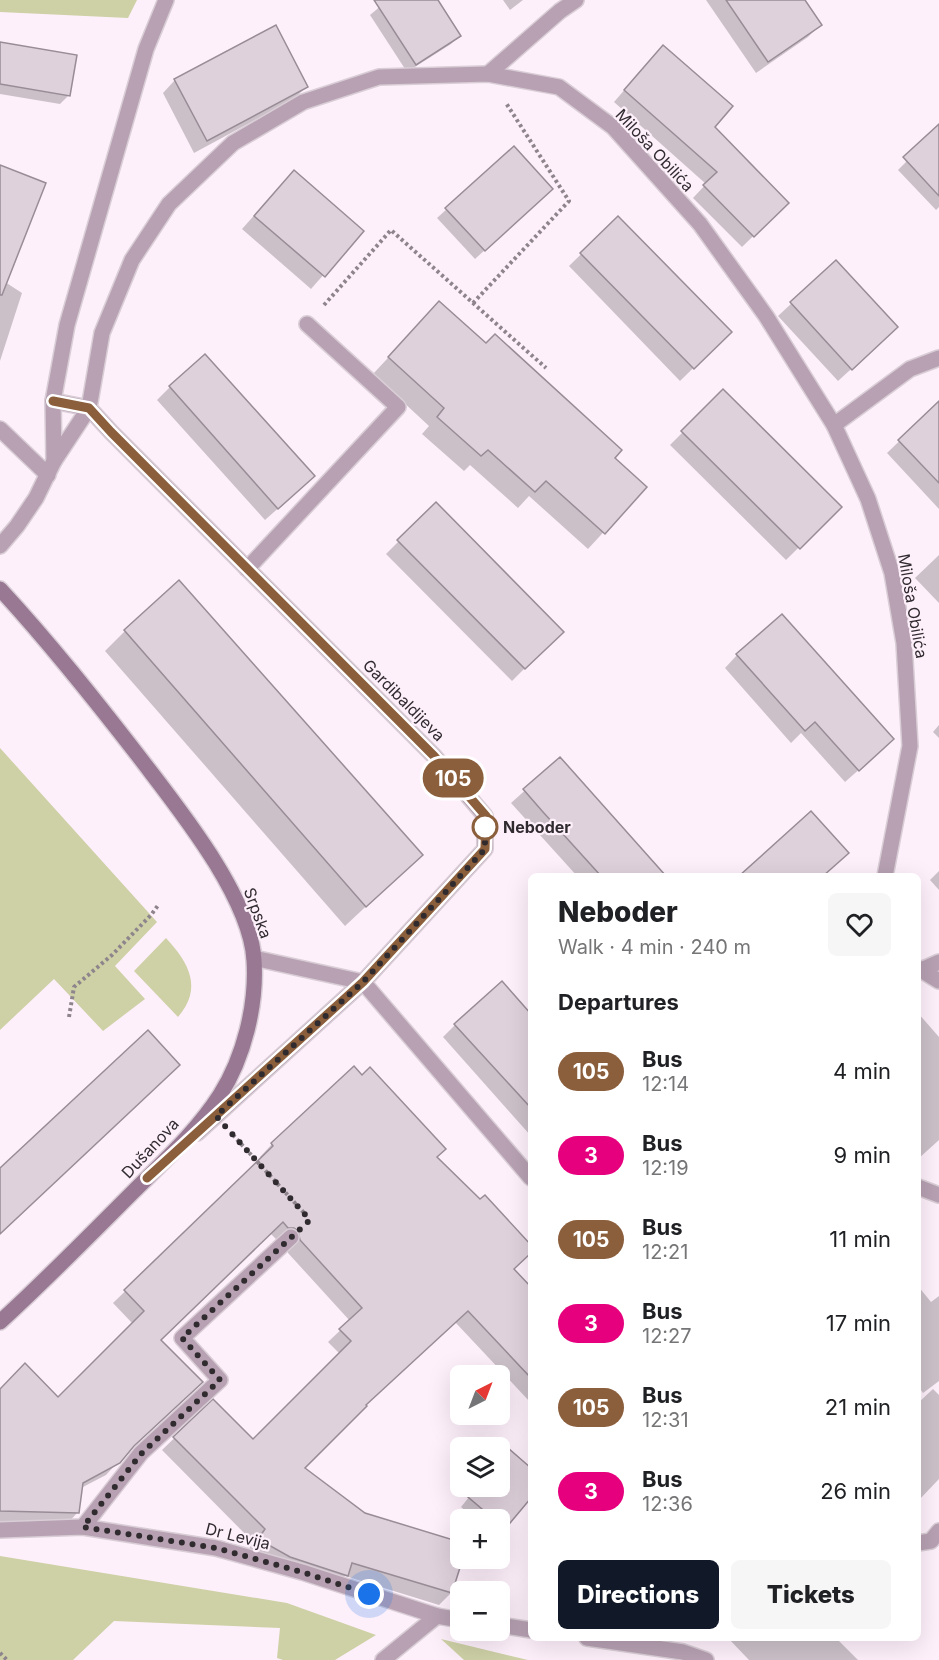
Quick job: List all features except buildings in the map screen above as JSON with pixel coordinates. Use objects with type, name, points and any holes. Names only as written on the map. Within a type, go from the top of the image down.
[{"type":"street","points":[[51,468],[53,401],[67,325],[146,50],[166,0]]},
{"type":"street","points":[[488,74],[560,11],[576,0]]},
{"type":"street","name":"Miloša Obilića","points":[[0,546],[36,498],[51,468],[89,408],[102,333],[132,260],[169,204],[233,143],[303,102],[379,77],[488,74],[559,87],[613,127],[700,224],[766,316],[834,425],[868,499],[892,573],[904,643],[910,746],[886,873]]},
{"type":"street","points":[[247,569],[398,407],[307,324]]},
{"type":"street","points":[[834,425],[910,369],[939,358]]},
{"type":"street","points":[[53,401],[89,408]]},
{"type":"street","name":"Gardibaldijeva","points":[[89,408],[434,756],[486,816],[485,849],[363,982],[147,1178]]},
{"type":"street","points":[[0,429],[51,468]]},
{"type":"street","name":"Srpska","points":[[0,589],[45,638],[179,810],[225,878],[245,921],[254,958],[363,982]]},
{"type":"street","name":"Dušanova","points":[[0,1322],[147,1178],[204,1116],[219,1096],[240,1054],[252,994],[254,958]]},
{"type":"street","points":[[921,968],[939,962]]},
{"type":"street","points":[[921,970],[939,981]]},
{"type":"street","points":[[363,982],[528,1174]]},
{"type":"street","points":[[921,1188],[939,1195]]},
{"type":"street","points":[[83,1527],[141,1454],[220,1380],[182,1338],[291,1237]]},
{"type":"street","name":"Dr Levija","points":[[0,1530],[83,1527],[216,1548],[450,1618]]},
{"type":"street","points":[[921,1543],[931,1541],[939,1531]]},
{"type":"street","points":[[383,1660],[437,1616]]},
{"type":"street","points":[[510,1627],[528,1630]]},
{"type":"street","points":[[608,1641],[683,1652],[706,1660]]},
{"type":"path","points":[[473,303],[569,201],[488,74]]},
{"type":"path","points":[[307,324],[391,230],[546,368]]},
{"type":"path","points":[[69,1017],[74,987],[112,955],[159,904]]},
{"type":"path","points":[[216,1116],[310,1220],[291,1237]]},
{"type":"path","points":[[0,1653],[7,1660]]},
{"type":"green space","points":[[0,0],[137,0],[128,18],[0,12]]},
{"type":"green space","points":[[0,748],[157,922],[115,966],[145,999],[103,1031],[54,979],[0,1030]]},
{"type":"green space","points":[[166,938],[181,957],[190,976],[190,996],[178,1017],[134,971]]},
{"type":"green space","points":[[0,1556],[287,1603],[376,1635],[335,1660],[283,1660],[277,1658],[280,1628],[114,1621],[73,1660],[0,1660]]},
{"type":"green space","points":[[441,1639],[528,1660],[464,1660]]},
{"type":"bus line","name":"105","points":[[53,401],[89,408],[434,756],[486,816],[485,849],[363,982],[147,1178]]},
{"type":"place","name":"Neboder","points":[[485,827]]},
{"type":"route","points":[[369,1594],[216,1548],[83,1527],[141,1454],[220,1380],[182,1338],[310,1220],[216,1116],[363,982],[485,849],[485,827]]}]
